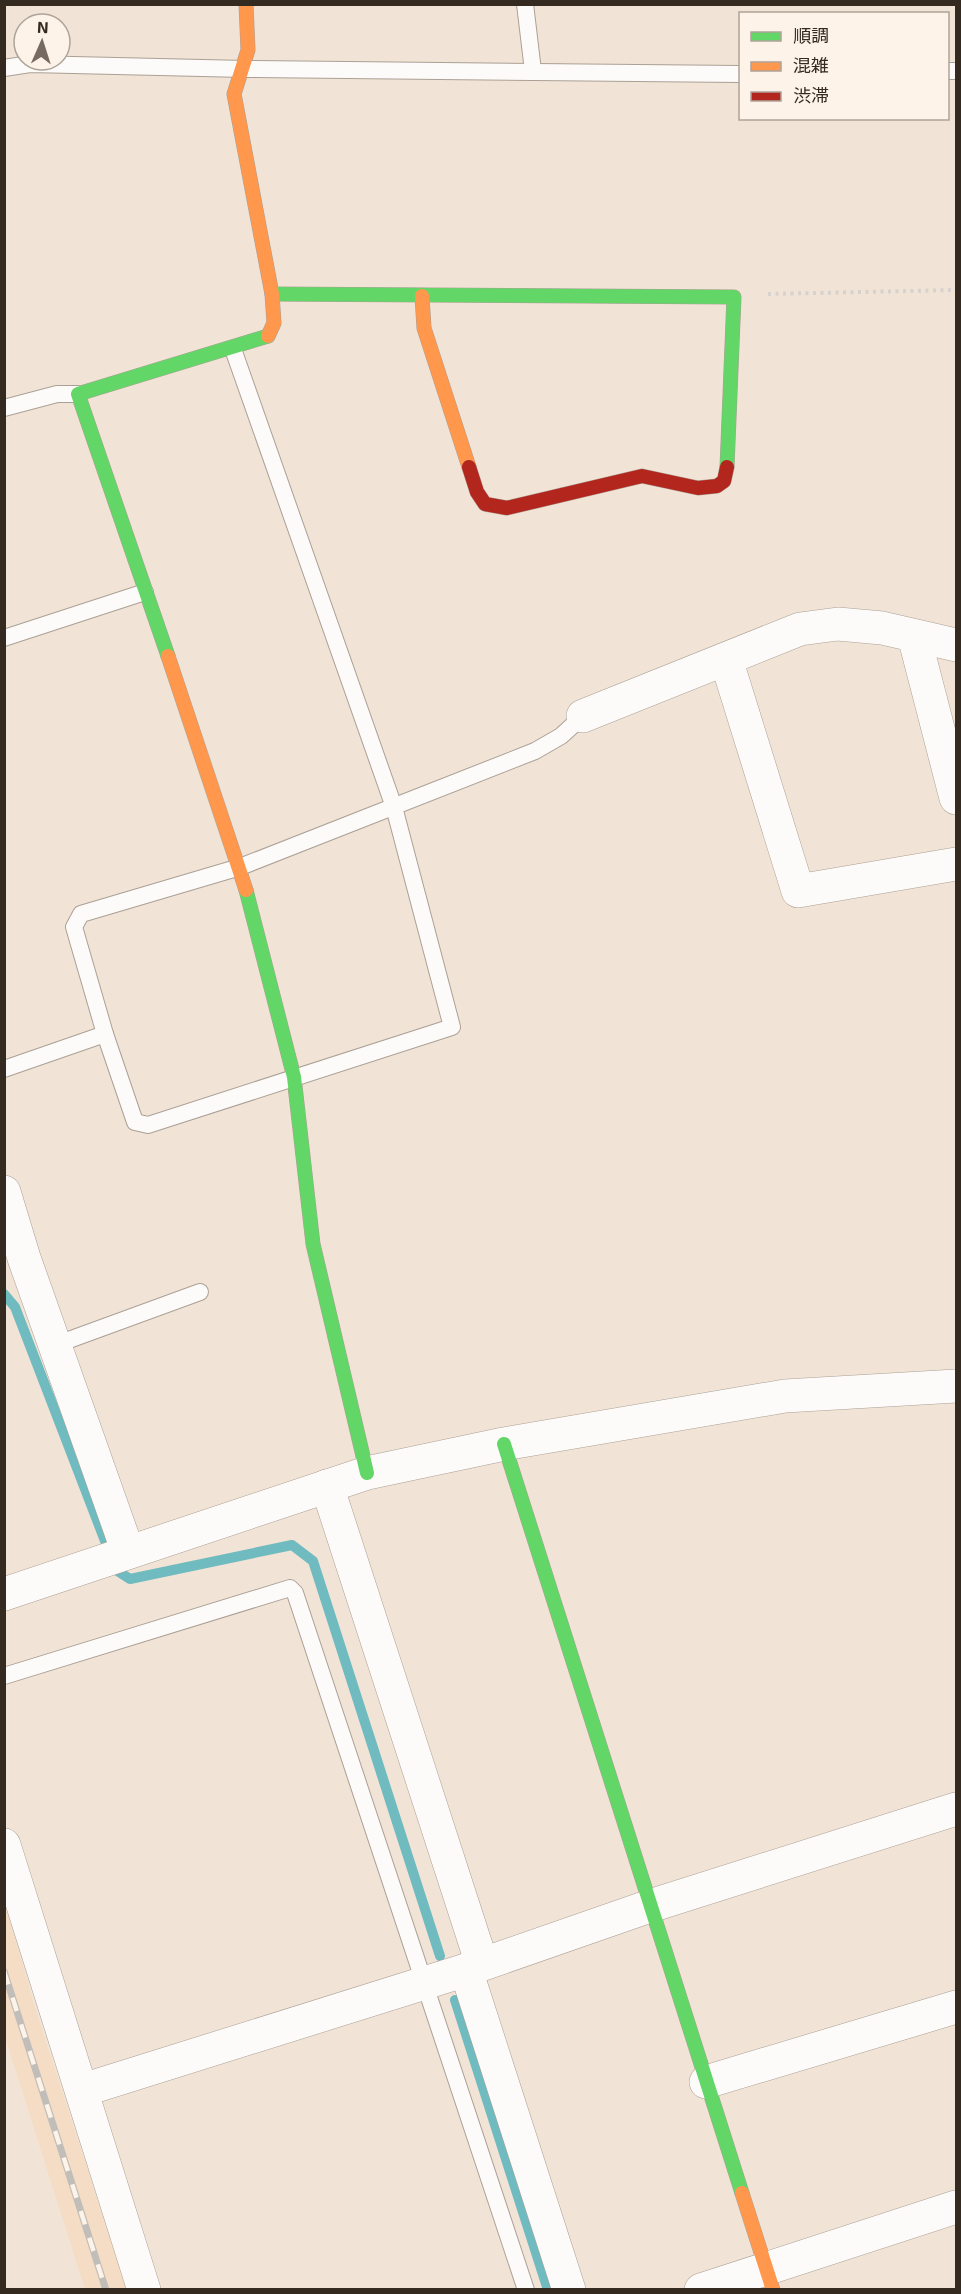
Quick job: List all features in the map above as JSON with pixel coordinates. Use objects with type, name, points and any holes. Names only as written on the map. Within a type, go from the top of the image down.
[{"type":"street","points":[[246,4],[251,35],[244,69],[234,94],[272,294],[274,323],[267,338],[78,394],[240,867],[294,1077],[313,1244],[368,1473]]},
{"type":"street","points":[[272,294],[734,297],[728,463],[724,481],[713,490],[700,490],[658,477],[642,476],[507,508],[485,504],[477,492],[424,327],[422,296]]},
{"type":"street","points":[[583,717],[800,629],[838,624],[882,628],[957,645]]},
{"type":"street","points":[[914,636],[957,798]]},
{"type":"street","points":[[726,659],[798,891],[957,864]]},
{"type":"street","points":[[4,1192],[16,1260],[55,1345],[128,1552]]},
{"type":"street","points":[[4,1594],[368,1473],[504,1444],[785,1396],[957,1386]]},
{"type":"street","points":[[504,1444],[770,2279]]},
{"type":"street","points":[[327,1486],[474,1967],[569,2289]]},
{"type":"street","points":[[83,2091],[425,1983],[650,1906],[957,1809]]},
{"type":"street","points":[[4,1845],[144,2289]]},
{"type":"street","points":[[706,2082],[957,2007]]},
{"type":"street","points":[[701,2289],[770,2279],[957,2207]]},
{"type":"lane","points":[[525,4],[533,71]]},
{"type":"lane","points":[[4,68],[30,64],[244,69],[739,74]]},
{"type":"lane","points":[[233,349],[394,807],[452,1027],[147,1125],[135,1122],[105,1034],[74,927],[81,914],[240,867],[394,807],[535,751],[561,736],[583,717]]},
{"type":"lane","points":[[4,408],[57,394],[78,394]]},
{"type":"lane","points":[[4,638],[145,592]]},
{"type":"lane","points":[[4,1069],[105,1034]]},
{"type":"lane","points":[[55,1345],[200,1292]]},
{"type":"lane","points":[[4,1676],[290,1588],[295,1593],[526,2289]]},
{"type":"path","points":[[734,297],[796,292],[957,290]]},
{"type":"shaded area","points":[[5,1905],[37,2014],[126,2289],[85,2289],[5,2037]]},
{"type":"waterway","points":[[4,1294],[15,1307],[105,1541]]},
{"type":"waterway","points":[[116,1570],[130,1579],[292,1545],[313,1561],[440,1956]]},
{"type":"waterway","points":[[455,2000],[548,2290]]},
{"type":"railway","points":[[4,1971],[106,2290]]},
{"type":"traffic: fast","points":[[272,294],[734,297],[727,467]]},
{"type":"traffic: fast","points":[[168,656],[78,394],[268,336]]},
{"type":"traffic: fast","points":[[246,890],[294,1077],[313,1244],[367,1473]]},
{"type":"traffic: fast","points":[[504,1444],[742,2193]]},
{"type":"traffic: slow","points":[[246,4],[248,50],[234,94],[272,294],[274,323],[268,336]]},
{"type":"traffic: slow","points":[[422,296],[424,328],[469,467]]},
{"type":"traffic: slow","points":[[168,656],[246,890]]},
{"type":"traffic: slow","points":[[742,2193],[773,2290]]},
{"type":"traffic: jam","points":[[469,467],[477,492],[485,504],[507,508],[642,476],[698,488],[717,486],[724,481],[727,467]]}]
